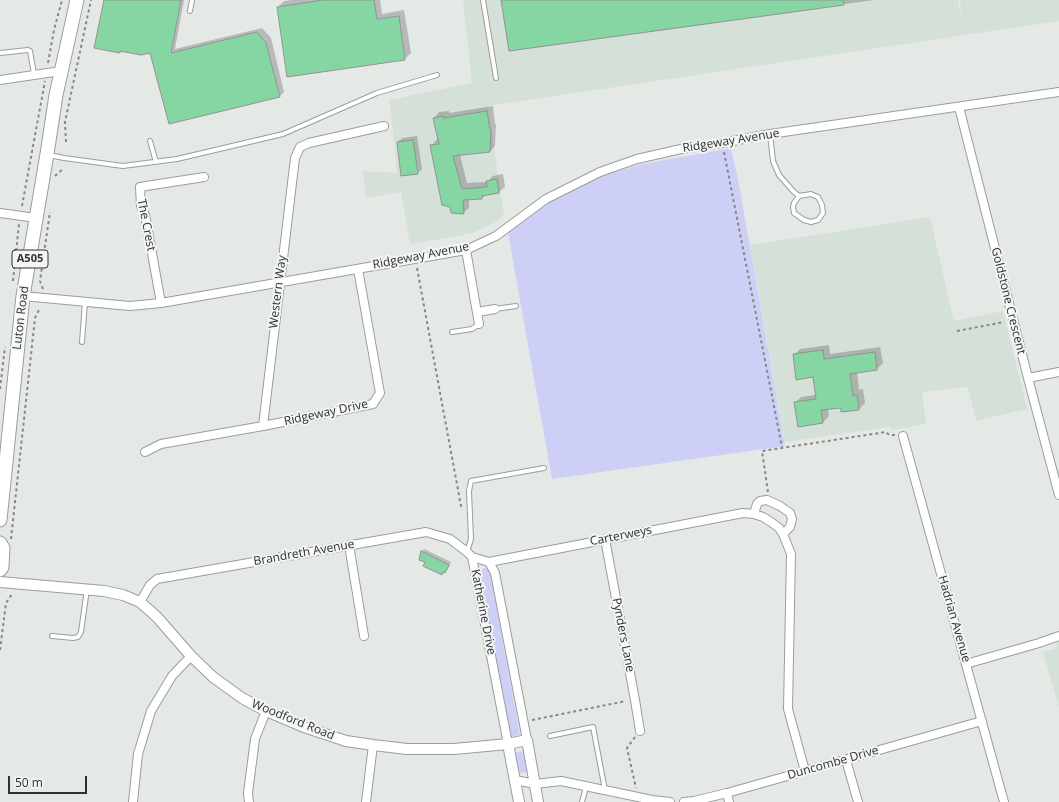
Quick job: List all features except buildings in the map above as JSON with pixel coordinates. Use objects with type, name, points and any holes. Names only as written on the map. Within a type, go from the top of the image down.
[{"type":"main road","name":"Luton Road","points":[[0,520],[23,296],[56,95],[76,0]]},
{"type":"main road","points":[[0,570],[2,567],[3,548],[5,545]]},
{"type":"street","points":[[0,80],[61,71]]},
{"type":"street","name":"Ridgeway Avenue","points":[[23,296],[130,306],[161,303],[466,250],[496,236],[546,199],[600,172],[637,159],[681,149],[770,134],[1059,92]]},
{"type":"street","name":"Goldstone Crescent","points":[[959,107],[1059,495]]},
{"type":"street","name":"Western Way","points":[[263,426],[295,158],[300,147],[309,143],[384,126]]},
{"type":"street","name":"The Crest","points":[[161,303],[145,215],[141,206],[140,187],[204,177]]},
{"type":"street","points":[[0,213],[36,218]]},
{"type":"street","points":[[466,250],[479,324]]},
{"type":"street","name":"Ridgeway Drive","points":[[145,452],[161,444],[263,426],[373,404],[380,393],[358,268]]},
{"type":"street","points":[[477,312],[495,309]]},
{"type":"street","points":[[1028,378],[1059,372]]},
{"type":"street","name":"Hadrian Avenue","points":[[903,436],[1004,802]]},
{"type":"street","points":[[754,514],[757,504],[760,501],[767,500],[780,506],[790,513],[792,518],[790,527],[783,534]]},
{"type":"street","name":"Carterweys","points":[[489,562],[743,513],[754,514],[771,522],[779,528],[783,534],[791,554],[788,709],[805,771]]},
{"type":"street","name":"Brandreth Avenue","points":[[140,602],[150,585],[157,579],[426,532],[450,539],[470,554]]},
{"type":"street","name":"Pynders Lane","points":[[605,539],[640,731]]},
{"type":"street","points":[[349,545],[364,636]]},
{"type":"street","name":"Katherine Drive","points":[[470,554],[489,562],[495,573],[538,802]]},
{"type":"street","name":"Katherine Drive","points":[[470,554],[519,802]]},
{"type":"street","name":"Woodford Road","points":[[0,582],[104,591],[123,595],[140,602],[157,617],[191,656],[213,677],[242,698],[266,711],[346,741],[407,749],[454,749],[508,744]]},
{"type":"street","points":[[966,664],[1059,636]]},
{"type":"street","points":[[133,802],[138,754],[151,711],[172,676],[191,656]]},
{"type":"street","points":[[249,802],[248,793],[256,739],[266,711]]},
{"type":"street","name":"Duncombe Drive","points":[[684,802],[728,793],[982,721]]},
{"type":"street","points":[[508,744],[527,740]]},
{"type":"street","points":[[366,802],[373,745]]},
{"type":"street","points":[[846,760],[858,802]]},
{"type":"street","points":[[514,780],[534,784],[561,781],[652,801],[670,802]]},
{"type":"street","points":[[728,793],[729,802]]},
{"type":"lane","points":[[190,11],[192,0]]},
{"type":"lane","points":[[483,0],[496,78]]},
{"type":"lane","points":[[0,53],[30,51],[34,74]]},
{"type":"lane","points":[[47,154],[64,158],[124,166],[178,159],[283,134],[377,93],[437,75]]},
{"type":"lane","points":[[770,134],[773,161],[779,175],[799,196],[811,194],[818,197],[822,205],[823,213],[818,220],[811,222],[804,220],[794,213],[794,203],[799,196]]},
{"type":"lane","points":[[150,141],[156,162]]},
{"type":"lane","points":[[82,342],[85,302]]},
{"type":"lane","points":[[495,309],[516,306]]},
{"type":"lane","points":[[452,332],[472,330],[479,324]]},
{"type":"lane","points":[[470,554],[471,539],[469,491],[471,480],[544,468]]},
{"type":"lane","points":[[52,636],[78,637],[81,632],[87,589]]},
{"type":"lane","points":[[550,736],[593,727],[605,790]]},
{"type":"lane","points":[[582,802],[586,786]]},
{"type":"path","points":[[22,206],[54,30],[62,0]]},
{"type":"path","points":[[66,142],[65,122],[91,0]]},
{"type":"path","points":[[722,143],[782,447]]},
{"type":"path","points":[[55,176],[63,169]]},
{"type":"path","points":[[43,289],[40,281],[51,206]]},
{"type":"path","points":[[415,259],[461,506],[470,507]]},
{"type":"path","points":[[5,545],[35,318],[40,308]]},
{"type":"path","points":[[957,332],[1013,320]]},
{"type":"path","points":[[767,500],[768,489],[762,451],[886,432],[889,435],[903,436]]},
{"type":"path","points":[[0,650],[6,603],[12,594]]},
{"type":"path","points":[[529,720],[635,700]]},
{"type":"path","points":[[638,797],[626,748],[640,731]]},
{"type":"shaded area","points":[[463,0],[958,0],[962,21],[960,0],[1059,0],[1059,21],[488,106],[504,215],[496,222],[472,233],[410,244],[401,192],[366,198],[363,171],[397,173],[389,100],[472,83]]},
{"type":"shaded area","points":[[731,148],[738,179],[785,446],[552,479],[508,233],[550,202],[596,178],[638,165]]},
{"type":"shaded area","points":[[930,217],[954,321],[1003,311],[1027,409],[976,421],[968,387],[922,392],[926,424],[892,430],[890,427],[785,442],[750,245]]},
{"type":"shaded area","points":[[489,567],[520,735],[511,737],[480,569]]},
{"type":"shaded area","points":[[1059,640],[1059,707],[1043,652],[1057,648],[1055,642]]},
{"type":"shaded area","points":[[523,751],[527,772],[518,773],[514,753]]}]
